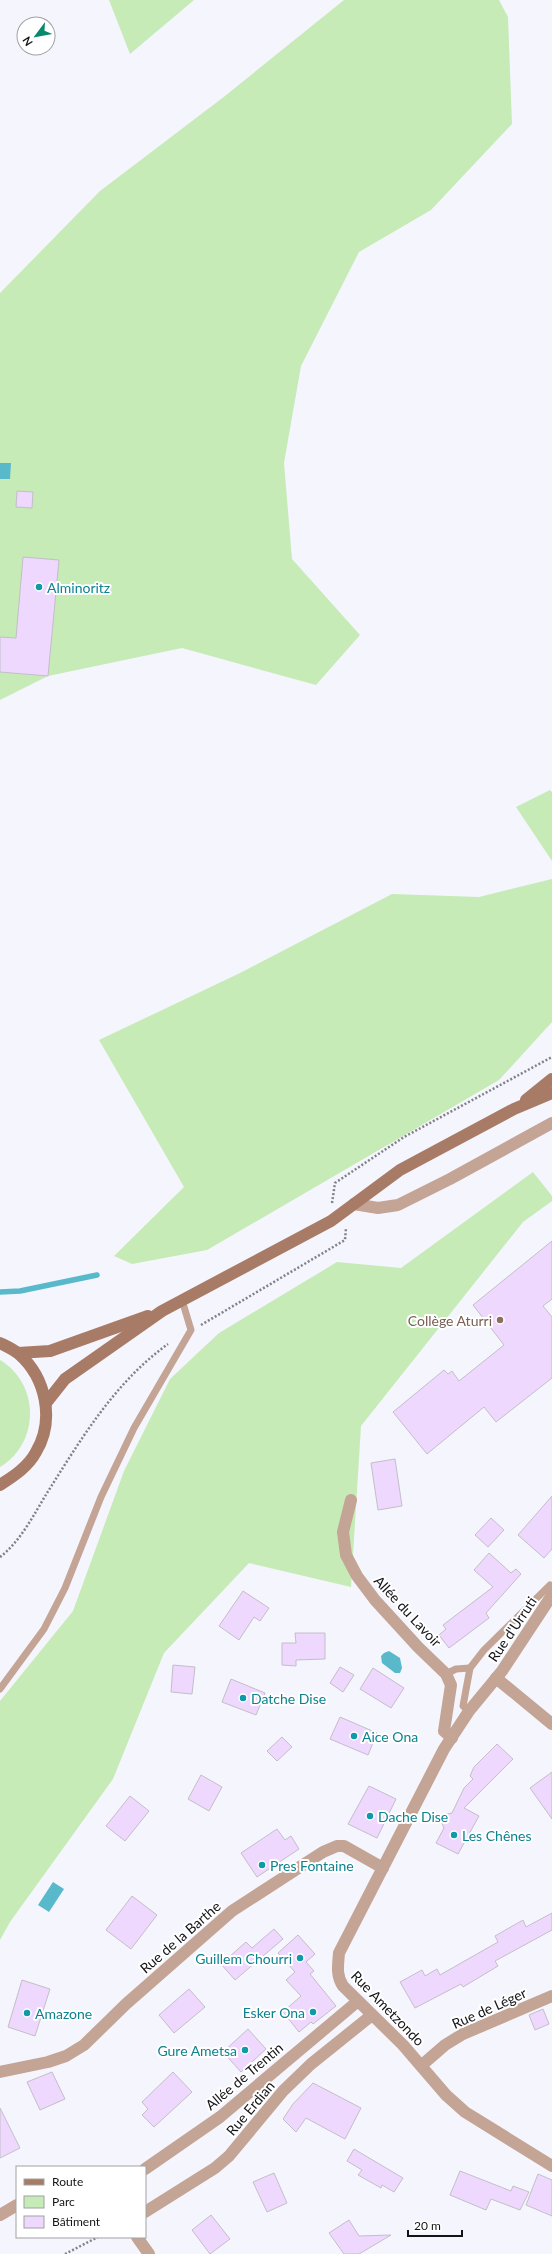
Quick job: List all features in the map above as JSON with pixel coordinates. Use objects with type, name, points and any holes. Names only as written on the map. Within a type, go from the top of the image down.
[{"type":"main road","points":[[514,1109],[552,1079]]},
{"type":"main road","points":[[46,1403],[65,1379],[162,1311],[306,1236],[354,1204],[400,1170],[514,1109],[552,1093]]},
{"type":"main road","points":[[18,1353],[50,1350],[162,1311]]},
{"type":"main road","points":[[0,1343],[18,1353],[34,1373],[41,1384],[46,1403],[45,1429],[36,1452],[20,1472],[0,1486]]},
{"type":"street","points":[[354,1204],[378,1208],[398,1204],[450,1179],[552,1123]]},
{"type":"street","name":"Allée du Lavoir","points":[[352,1500],[343,1532],[346,1555],[354,1571],[375,1600],[418,1647],[438,1664],[446,1674]]},
{"type":"street","name":"Rue d'Urruti","points":[[496,1678],[552,1595]]},
{"type":"street","points":[[446,1674],[451,1685],[444,1731],[452,1738]]},
{"type":"street","points":[[496,1678],[552,1724]]},
{"type":"street","name":"Rue Ametzondo","points":[[496,1678],[469,1711],[452,1738],[383,1868],[339,1953],[338,1979],[422,2065],[446,2095],[465,2112],[552,2166]]},
{"type":"street","name":"Rue de la Barthe","points":[[0,2072],[14,2070],[66,2056],[84,2045],[126,2004],[232,1911],[323,1852],[337,1846],[344,1846],[383,1868]]},
{"type":"street","name":"Rue de Léger","points":[[422,2065],[445,2046],[463,2034],[552,1996]]},
{"type":"street","name":"Allée de Trentin","points":[[146,2168],[220,2117],[358,2001]]},
{"type":"street","name":"Rue Erdian","points":[[146,2211],[216,2168],[229,2156],[283,2091],[311,2064],[372,2015]]},
{"type":"street","points":[[0,2215],[16,2206]]},
{"type":"street","points":[[138,2238],[149,2254]]},
{"type":"lane","points":[[0,1689],[44,1629],[62,1595],[101,1497],[134,1428],[191,1330],[182,1300]]},
{"type":"lane","points":[[469,1711],[464,1706],[470,1668],[484,1650],[550,1585],[552,1587]]},
{"type":"lane","points":[[446,1674],[456,1669],[470,1668]]},
{"type":"path","points":[[331,1202],[335,1183],[404,1137],[552,1057]]},
{"type":"path","points":[[65,2254],[96,2238]]},
{"type":"green space","points":[[109,0],[194,0],[130,54]]},
{"type":"green space","points":[[344,0],[499,0],[508,17],[512,124],[431,210],[359,252],[301,366],[284,463],[292,559],[360,635],[316,685],[182,648],[48,676],[0,700],[0,293],[100,191],[225,96]]},
{"type":"green space","points":[[550,790],[552,792],[552,861],[516,807]]},
{"type":"green space","points":[[552,879],[552,1022],[499,1080],[207,1250],[132,1264],[114,1256],[184,1187],[99,1040],[238,974],[392,894],[479,897]]},
{"type":"green space","points":[[533,1172],[552,1196],[552,1201],[523,1222],[361,1426],[351,1587],[249,1563],[164,1653],[113,1779],[10,1922],[0,1940],[0,1701],[73,1611],[124,1471],[170,1379],[219,1333],[337,1262],[401,1268]]},
{"type":"green space","points":[[0,1360],[13,1371],[22,1383],[28,1398],[30,1414],[28,1429],[22,1444],[13,1456],[0,1467]]},
{"type":"water","points":[[0,463],[11,463],[10,479],[0,479]]},
{"type":"water","points":[[389,1651],[400,1658],[402,1668],[400,1673],[395,1673],[382,1663],[381,1656]]},
{"type":"water","points":[[53,1882],[64,1889],[49,1912],[38,1905]]},
{"type":"building","points":[[17,491],[33,492],[32,508],[16,507]]},
{"type":"building","points":[[23,557],[59,560],[48,676],[0,672],[0,637],[16,638]]},
{"type":"building","points":[[552,1241],[552,1299],[543,1306],[552,1317],[552,1378],[496,1422],[484,1407],[427,1454],[393,1412],[444,1370],[448,1374],[452,1371],[459,1381],[504,1345],[473,1305]]},
{"type":"building","points":[[395,1459],[402,1506],[378,1510],[371,1463]]},
{"type":"building","points":[[552,1496],[552,1549],[544,1558],[518,1535]]},
{"type":"building","points":[[491,1518],[504,1530],[488,1547],[475,1535]]},
{"type":"building","points":[[489,1553],[511,1573],[516,1569],[521,1574],[486,1613],[489,1618],[449,1648],[439,1635],[446,1629],[443,1625],[493,1587],[474,1570]]},
{"type":"building","points":[[243,1591],[269,1608],[260,1621],[254,1617],[239,1640],[219,1626]]},
{"type":"building","points":[[295,1633],[325,1633],[325,1659],[296,1660],[296,1666],[282,1665],[282,1643],[296,1643]]},
{"type":"building","points":[[173,1665],[195,1667],[192,1694],[171,1692]]},
{"type":"building","points":[[340,1667],[354,1675],[343,1692],[330,1683]]},
{"type":"building","points":[[373,1668],[404,1688],[391,1708],[360,1689]]},
{"type":"building","name":"Datche Dise","points":[[231,1679],[265,1693],[256,1715],[222,1702]]},
{"type":"building","name":"Aice Ona","points":[[340,1717],[377,1733],[368,1755],[330,1739]]},
{"type":"building","points":[[282,1737],[292,1747],[277,1761],[267,1751]]},
{"type":"building","points":[[497,1744],[513,1759],[464,1808],[479,1816],[458,1854],[436,1843],[444,1828],[441,1821],[443,1815],[452,1813],[464,1788],[473,1779],[470,1776],[474,1767]]},
{"type":"building","points":[[552,1772],[552,1819],[530,1788]]},
{"type":"building","points":[[201,1775],[222,1787],[209,1811],[188,1799]]},
{"type":"building","name":"Dache Dise","points":[[369,1786],[396,1799],[377,1838],[348,1824]]},
{"type":"building","points":[[130,1796],[149,1811],[125,1841],[106,1826]]},
{"type":"building","name":"Pres Fontaine","points":[[277,1829],[285,1840],[291,1836],[299,1849],[257,1877],[241,1853]]},
{"type":"building","points":[[132,1896],[157,1915],[131,1949],[106,1930]]},
{"type":"building","points":[[552,1913],[552,1930],[495,1961],[498,1966],[463,1987],[461,1984],[415,2008],[400,1982],[422,1970],[425,1976],[437,1969],[440,1975],[498,1942],[495,1936],[523,1920],[526,1927]]},
{"type":"building","points":[[274,1929],[283,1939],[235,1980],[221,1964],[246,1942],[252,1948]]},
{"type":"building","points":[[298,1935],[315,1954],[306,1962],[314,1971],[310,1974],[336,2006],[313,2024],[311,2022],[299,2032],[283,2012],[301,1996],[286,1980],[295,1972],[278,1953]]},
{"type":"building","name":"Amazone","points":[[22,1980],[50,1989],[35,2036],[8,2027]]},
{"type":"building","points":[[189,1989],[205,2007],[174,2033],[159,2015]]},
{"type":"building","points":[[543,2009],[549,2024],[535,2030],[529,2015]]},
{"type":"building","name":"Gure Ametsa","points":[[248,2029],[266,2049],[241,2072],[223,2052]]},
{"type":"building","points":[[52,2072],[65,2099],[40,2110],[27,2082]]},
{"type":"building","points":[[173,2072],[192,2092],[154,2127],[142,2115],[148,2109],[142,2102]]},
{"type":"building","points":[[313,2083],[361,2108],[345,2139],[306,2118],[296,2132],[283,2119],[293,2104]]},
{"type":"building","points":[[0,2108],[20,2148],[0,2158]]},
{"type":"building","points":[[354,2149],[403,2178],[394,2192],[382,2185],[381,2188],[358,2175],[362,2170],[347,2161]]},
{"type":"building","points":[[460,2171],[511,2191],[513,2186],[529,2192],[520,2210],[491,2199],[486,2210],[450,2195]]},
{"type":"building","points":[[274,2173],[287,2203],[267,2212],[253,2182]]},
{"type":"building","points":[[538,2174],[552,2180],[552,2216],[526,2205]]},
{"type":"building","points":[[211,2215],[230,2239],[210,2254],[192,2230]]},
{"type":"building","points":[[349,2220],[359,2236],[391,2235],[359,2254],[344,2254],[329,2233]]},
{"type":"waterway","points":[[0,1292],[20,1291],[97,1275]]},
{"type":"place","name":"Alminoritz","points":[[39,587]]},
{"type":"place","name":"Collège Aturri","points":[[500,1320]]},
{"type":"place","name":"Datche Dise","points":[[243,1698]]},
{"type":"place","name":"Aice Ona","points":[[354,1736]]},
{"type":"place","name":"Dache Dise","points":[[370,1816]]},
{"type":"place","name":"Les Chênes","points":[[454,1835]]},
{"type":"place","name":"Pres Fontaine","points":[[262,1865]]},
{"type":"place","name":"Guillem Chourri","points":[[300,1958]]},
{"type":"place","name":"Esker Ona","points":[[313,2012]]},
{"type":"place","name":"Amazone","points":[[27,2013]]},
{"type":"place","name":"Gure Ametsa","points":[[245,2050]]}]
